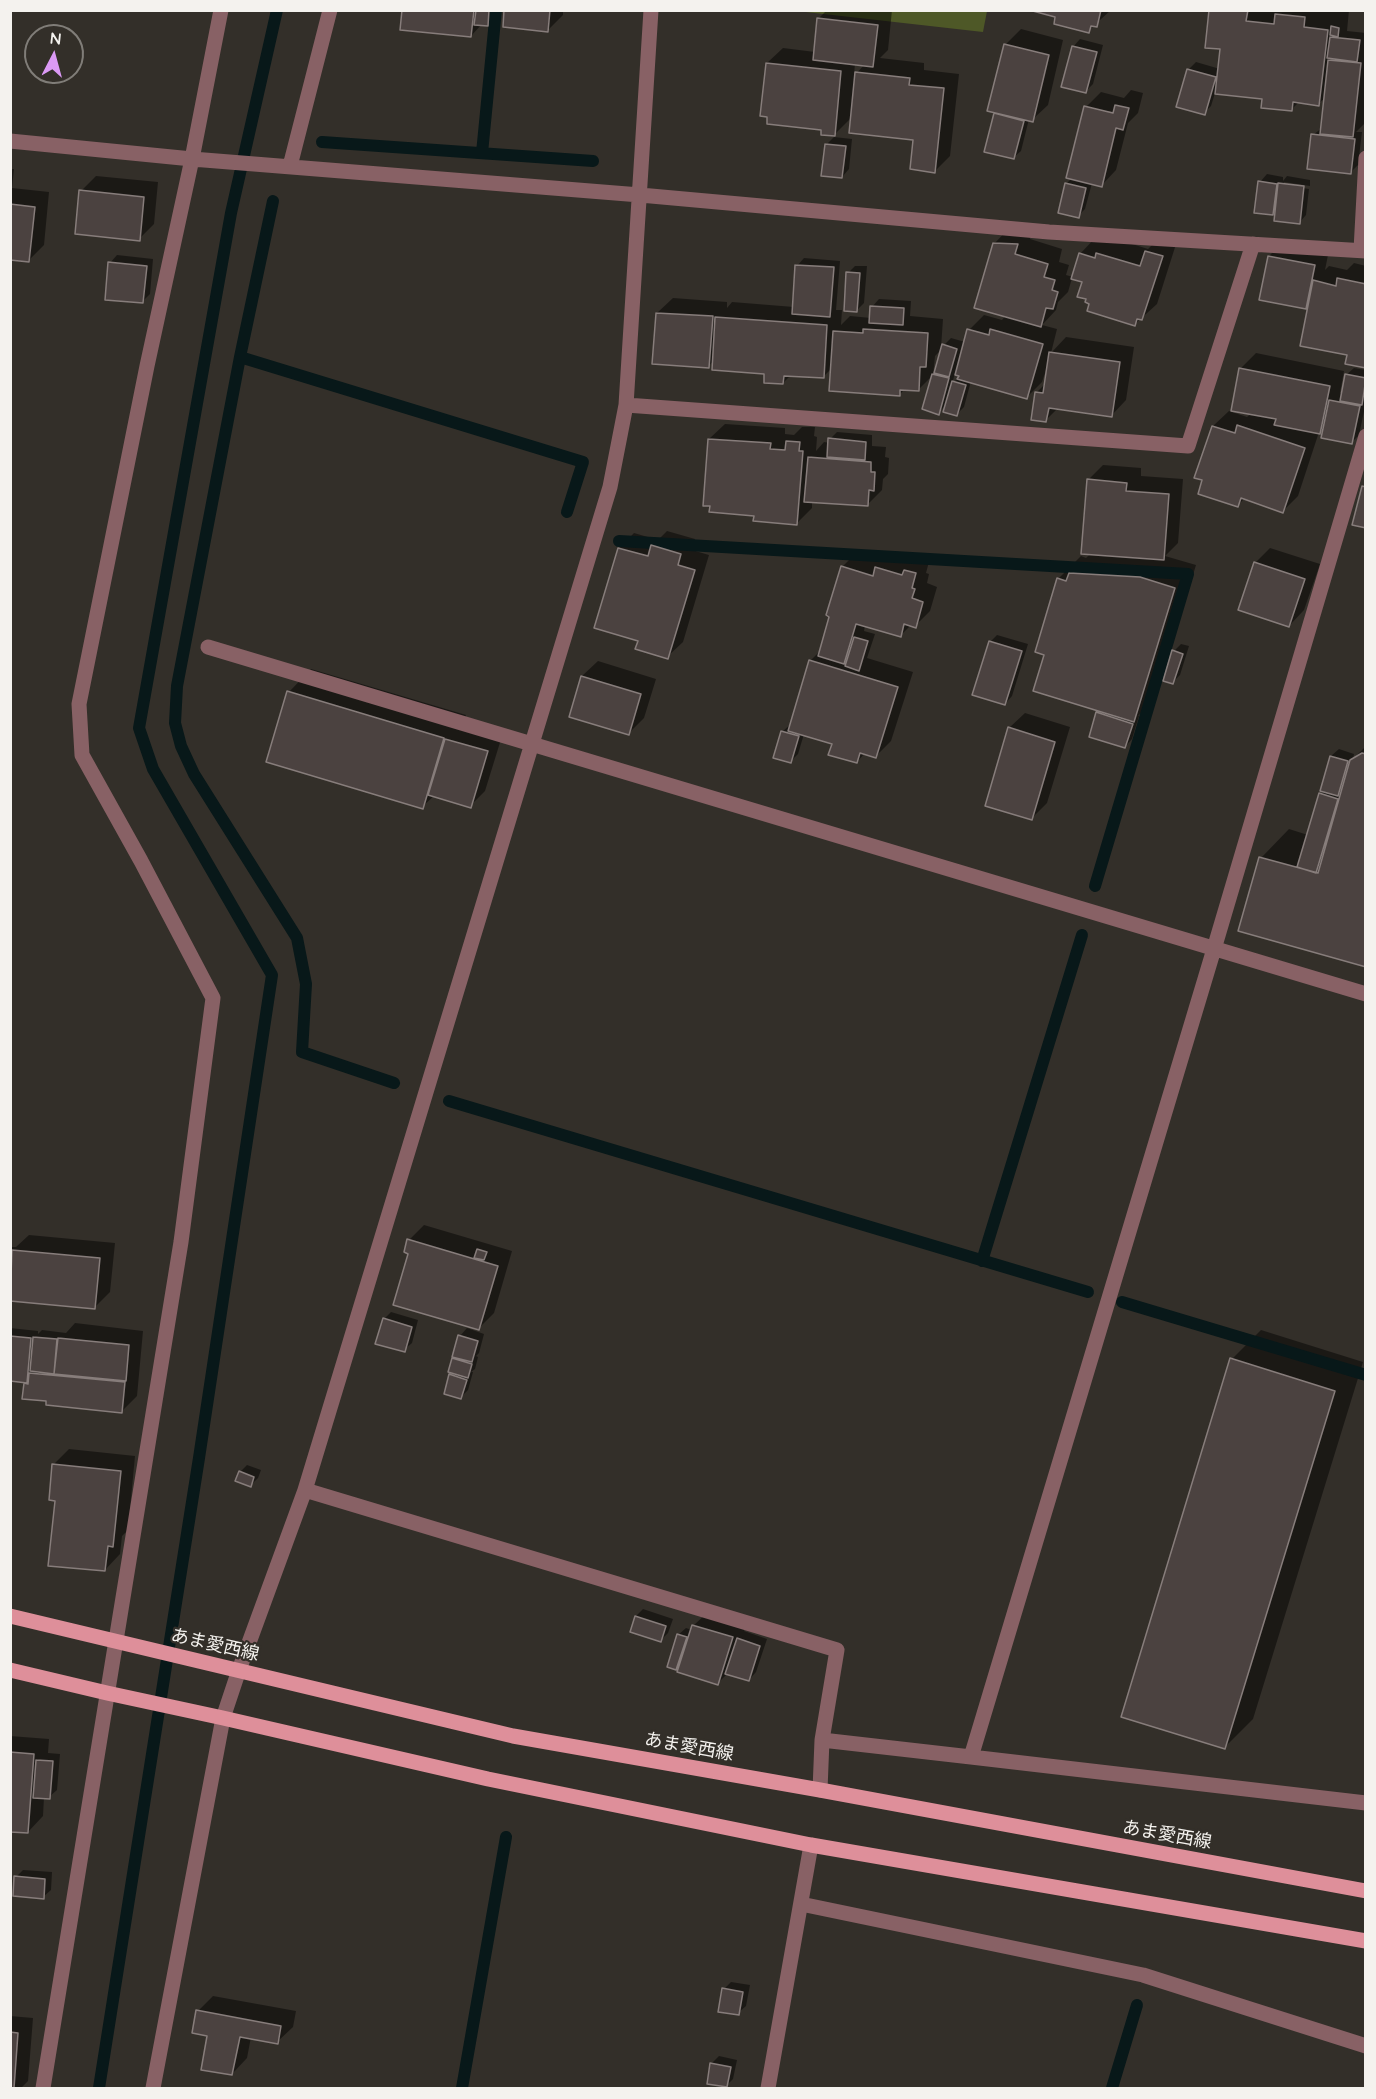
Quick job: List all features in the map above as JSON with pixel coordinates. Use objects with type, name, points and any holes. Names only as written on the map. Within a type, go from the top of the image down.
[{"type":"main road","name":"あま愛西線","points":[[10,1616],[513,1736],[820,1790],[1365,1891]]},
{"type":"main road","points":[[10,1670],[488,1779],[811,1845],[1365,1941]]},
{"type":"street","points":[[43,2088],[181,1242],[213,998],[82,755],[79,704],[221,10]]},
{"type":"street","points":[[290,166],[330,10]]},
{"type":"street","points":[[153,2088],[223,1718],[238,1670],[305,1490],[610,487],[626,405],[651,10]]},
{"type":"street","points":[[10,141],[192,159],[640,195],[1048,232],[1363,250],[1365,158]]},
{"type":"street","points":[[626,405],[1188,447],[1253,244]]},
{"type":"street","points":[[971,1757],[1214,949],[1365,436]]},
{"type":"street","points":[[208,647],[1365,994]]},
{"type":"street","points":[[305,1490],[837,1650],[822,1740],[820,1790]]},
{"type":"street","points":[[822,1740],[1365,1803]]},
{"type":"street","points":[[768,2088],[811,1845]]},
{"type":"street","points":[[801,1904],[1143,1975],[1365,2046]]},
{"type":"green space","points":[[797,11],[987,11],[983,32]]},
{"type":"building","points":[[402,10],[474,10],[471,37],[400,30]]},
{"type":"building","points":[[476,10],[489,10],[488,26],[474,25]]},
{"type":"building","points":[[504,10],[550,10],[548,32],[503,27]]},
{"type":"building","points":[[1029,10],[1101,10],[1097,27],[1091,26],[1089,33],[1054,24],[1055,17]]},
{"type":"building","points":[[1209,10],[1248,10],[1246,21],[1274,24],[1275,14],[1305,17],[1304,27],[1328,30],[1319,106],[1293,102],[1292,111],[1261,108],[1262,99],[1215,94],[1220,49],[1205,48]]},
{"type":"building","points":[[817,18],[878,25],[873,67],[813,60]]},
{"type":"building","points":[[1331,26],[1339,28],[1338,37],[1330,35]]},
{"type":"building","points":[[1330,37],[1360,40],[1357,62],[1327,58]]},
{"type":"building","points":[[1004,44],[1049,55],[1033,122],[987,111]]},
{"type":"building","points":[[1072,46],[1097,52],[1086,93],[1061,87]]},
{"type":"building","points":[[1328,60],[1361,63],[1353,137],[1320,134]]},
{"type":"building","points":[[766,63],[841,71],[835,136],[821,135],[821,130],[767,124],[767,117],[760,116]]},
{"type":"building","points":[[1187,69],[1216,77],[1205,115],[1176,107]]},
{"type":"building","points":[[855,72],[910,78],[909,85],[944,88],[935,173],[910,169],[913,140],[849,133]]},
{"type":"building","points":[[1115,105],[1129,108],[1123,130],[1116,128],[1102,187],[1066,178],[1084,106],[1113,113]]},
{"type":"building","points":[[994,113],[1024,121],[1014,159],[984,152]]},
{"type":"building","points":[[1311,134],[1355,139],[1351,174],[1307,169]]},
{"type":"building","points":[[825,144],[846,146],[842,178],[821,176]]},
{"type":"building","points":[[1258,181],[1277,184],[1273,215],[1254,213]]},
{"type":"building","points":[[1065,183],[1086,188],[1079,218],[1058,213]]},
{"type":"building","points":[[1278,183],[1304,186],[1300,224],[1274,221]]},
{"type":"building","points":[[79,190],[144,197],[140,241],[75,234]]},
{"type":"building","points":[[10,204],[35,207],[29,262],[10,260]]},
{"type":"building","points":[[993,243],[1018,244],[1015,254],[1048,264],[1044,277],[1055,280],[1052,290],[1058,292],[1053,309],[1046,308],[1041,327],[974,308]]},
{"type":"building","points":[[1145,251],[1163,256],[1142,320],[1137,319],[1135,326],[1087,311],[1089,304],[1085,302],[1086,299],[1077,297],[1082,282],[1071,279],[1079,253],[1095,258],[1096,253],[1140,266]]},
{"type":"building","points":[[1268,256],[1315,265],[1306,309],[1259,300]]},
{"type":"building","points":[[108,262],[147,266],[143,303],[105,300]]},
{"type":"building","points":[[795,265],[834,267],[830,317],[792,314]]},
{"type":"building","points":[[846,272],[860,273],[857,312],[844,311]]},
{"type":"building","points":[[1337,278],[1366,284],[1366,368],[1345,364],[1347,355],[1300,346],[1313,280],[1336,286]]},
{"type":"building","points":[[870,306],[904,308],[903,325],[869,323]]},
{"type":"building","points":[[656,313],[713,316],[709,368],[652,364]]},
{"type":"building","points":[[715,317],[827,325],[824,378],[784,376],[783,384],[764,383],[764,374],[712,370]]},
{"type":"building","points":[[863,329],[928,333],[926,367],[920,367],[919,391],[900,390],[900,396],[829,391],[833,331],[863,333]]},
{"type":"building","points":[[967,329],[989,335],[990,329],[1043,344],[1027,399],[957,379],[959,376],[955,375]]},
{"type":"building","points":[[942,344],[957,349],[949,377],[934,373]]},
{"type":"building","points":[[1049,352],[1120,362],[1112,417],[1049,408],[1046,422],[1031,420],[1035,392],[1043,393]]},
{"type":"building","points":[[1239,368],[1330,386],[1320,434],[1274,425],[1276,419],[1231,411]]},
{"type":"building","points":[[932,374],[949,378],[939,415],[922,409]]},
{"type":"building","points":[[1345,374],[1366,378],[1362,405],[1340,401]]},
{"type":"building","points":[[952,381],[966,385],[957,416],[943,412]]},
{"type":"building","points":[[1329,400],[1360,406],[1352,444],[1321,438]]},
{"type":"building","points":[[1237,425],[1305,448],[1283,513],[1241,498],[1238,507],[1198,494],[1202,480],[1194,478],[1212,426],[1235,433]]},
{"type":"building","points":[[828,438],[866,442],[865,460],[827,457]]},
{"type":"building","points":[[708,439],[771,443],[770,449],[785,450],[786,441],[800,442],[799,451],[803,451],[797,525],[753,521],[754,516],[709,512],[710,506],[703,506]]},
{"type":"building","points":[[808,457],[871,462],[871,472],[875,472],[874,491],[869,490],[868,506],[804,502]]},
{"type":"building","points":[[1087,479],[1127,483],[1126,491],[1169,494],[1164,560],[1081,554]]},
{"type":"building","points":[[1362,486],[1366,487],[1366,528],[1352,525]]},
{"type":"building","points":[[651,545],[681,554],[678,565],[695,570],[668,659],[635,649],[638,641],[594,628],[618,548],[648,556]]},
{"type":"building","points":[[1254,562],[1305,579],[1289,627],[1238,610]]},
{"type":"building","points":[[841,566],[873,576],[875,567],[902,575],[904,570],[916,573],[912,598],[923,602],[916,628],[904,624],[901,637],[856,624],[844,664],[818,656],[829,617],[826,615]]},
{"type":"building","points":[[1069,573],[1140,577],[1175,588],[1134,722],[1033,691],[1044,655],[1035,652],[1057,578],[1066,581]]},
{"type":"building","points":[[854,637],[868,641],[859,671],[845,666]]},
{"type":"building","points":[[989,641],[1022,651],[1005,705],[972,695]]},
{"type":"building","points":[[1172,650],[1183,654],[1173,684],[1163,681]]},
{"type":"building","points":[[809,660],[898,687],[876,758],[860,753],[857,763],[828,755],[832,744],[788,731]]},
{"type":"building","points":[[581,676],[641,694],[629,735],[569,717]]},
{"type":"building","points":[[287,691],[444,738],[423,809],[266,762]]},
{"type":"building","points":[[1096,712],[1133,724],[1125,748],[1089,737]]},
{"type":"building","points":[[1008,727],[1055,742],[1032,820],[985,806]]},
{"type":"building","points":[[781,731],[799,736],[791,763],[773,758]]},
{"type":"building","points":[[445,739],[488,751],[471,808],[428,795]]},
{"type":"building","points":[[1362,753],[1366,754],[1366,967],[1238,931],[1259,857],[1318,873],[1350,760]]},
{"type":"building","points":[[1330,756],[1348,761],[1338,796],[1320,791]]},
{"type":"building","points":[[1319,793],[1338,799],[1316,873],[1297,867]]},
{"type":"building","points":[[407,1239],[498,1266],[479,1330],[393,1305],[408,1254],[404,1252]]},
{"type":"building","points":[[477,1249],[487,1252],[484,1260],[474,1258]]},
{"type":"building","points":[[12,1250],[100,1258],[95,1309],[10,1301]]},
{"type":"building","points":[[383,1318],[412,1327],[405,1352],[375,1344]]},
{"type":"building","points":[[458,1335],[478,1341],[472,1362],[452,1357]]},
{"type":"building","points":[[10,1336],[31,1338],[27,1383],[10,1381]]},
{"type":"building","points":[[33,1337],[57,1339],[54,1374],[30,1371]]},
{"type":"building","points":[[58,1338],[129,1345],[126,1381],[54,1374]]},
{"type":"building","points":[[452,1358],[472,1364],[468,1378],[448,1372]]},
{"type":"building","points":[[1230,1358],[1335,1391],[1225,1749],[1121,1717]]},
{"type":"building","points":[[29,1373],[125,1382],[122,1413],[46,1405],[46,1401],[22,1399],[24,1383],[28,1384]]},
{"type":"building","points":[[449,1374],[467,1380],[461,1399],[444,1394]]},
{"type":"building","points":[[52,1464],[121,1471],[113,1547],[108,1546],[105,1571],[48,1566],[55,1501],[49,1500]]},
{"type":"building","points":[[239,1471],[254,1477],[251,1487],[235,1481]]},
{"type":"building","points":[[635,1616],[666,1626],[661,1642],[630,1632]]},
{"type":"building","points":[[692,1625],[733,1637],[718,1685],[677,1672]]},
{"type":"building","points":[[677,1634],[687,1637],[676,1670],[667,1667]]},
{"type":"building","points":[[737,1638],[760,1646],[749,1681],[725,1674]]},
{"type":"building","points":[[10,1752],[34,1754],[28,1833],[10,1832]]},
{"type":"building","points":[[36,1760],[53,1761],[50,1799],[33,1798]]},
{"type":"building","points":[[14,1876],[45,1879],[44,1899],[13,1896]]},
{"type":"building","points":[[722,1988],[743,1992],[739,2015],[718,2012]]},
{"type":"building","points":[[196,2010],[281,2026],[278,2044],[240,2037],[232,2075],[201,2070],[207,2036],[192,2033]]},
{"type":"building","points":[[10,2032],[18,2033],[14,2088],[10,2088]]},
{"type":"building","points":[[710,2063],[731,2067],[727,2087],[707,2084]]},
{"type":"waterway","points":[[99,2088],[199,1458],[272,975],[153,769],[139,728],[231,213],[277,10]]},
{"type":"waterway","points":[[482,153],[496,10]]},
{"type":"waterway","points":[[322,142],[593,161]]},
{"type":"waterway","points":[[273,201],[240,357],[177,686],[175,723],[181,746],[194,774],[297,938],[306,984],[302,1052],[394,1083]]},
{"type":"waterway","points":[[240,357],[583,462],[567,512]]},
{"type":"waterway","points":[[619,541],[1188,574],[1095,886]]},
{"type":"waterway","points":[[982,1261],[1082,935]]},
{"type":"waterway","points":[[449,1101],[1088,1292]]},
{"type":"waterway","points":[[1122,1302],[1366,1375]]},
{"type":"waterway","points":[[462,2088],[506,1837]]},
{"type":"waterway","points":[[1112,2088],[1137,2005]]}]
